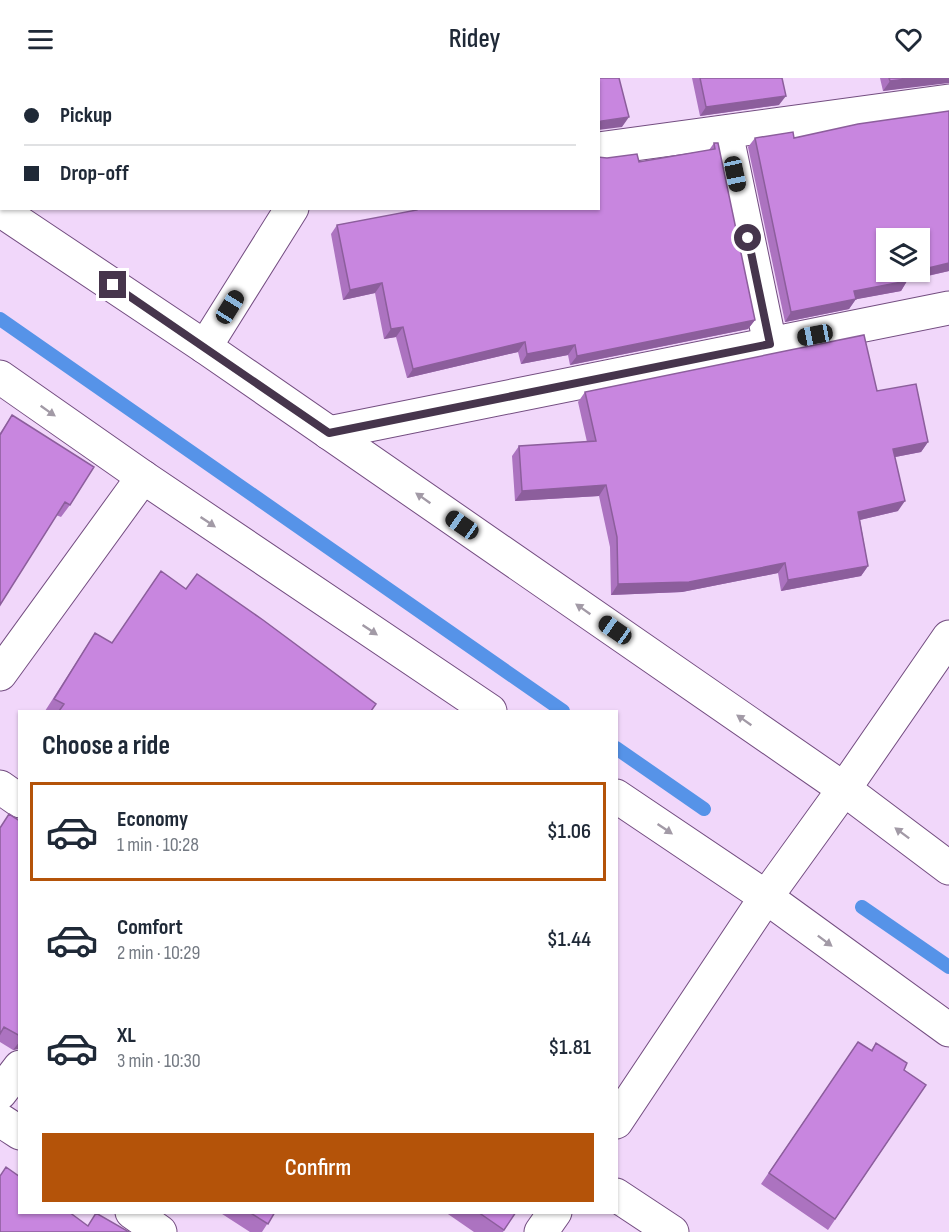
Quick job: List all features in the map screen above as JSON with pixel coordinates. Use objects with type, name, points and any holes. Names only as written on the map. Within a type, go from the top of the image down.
[{"type":"street","points":[[600,149],[949,101]]},
{"type":"street","points":[[726,132],[770,344]]},
{"type":"street","points":[[205,347],[291,210]]},
{"type":"street","points":[[13,214],[844,789],[949,868]]},
{"type":"street","points":[[329,433],[949,308]]},
{"type":"street","points":[[0,377],[143,477],[489,710]]},
{"type":"street","points":[[0,674],[143,477]]},
{"type":"street","points":[[618,1119],[766,897],[949,637]]},
{"type":"street","points":[[0,787],[18,800]]},
{"type":"street","points":[[618,797],[766,897],[849,960],[949,1030]]},
{"type":"street","points":[[0,1093],[18,1070]]},
{"type":"street","points":[[0,1120],[18,1132]]},
{"type":"street","points":[[618,1196],[672,1232]]},
{"type":"street","points":[[135,1214],[160,1232]]},
{"type":"street","points":[[541,1232],[554,1214]]},
{"type":"building","points":[[600,78],[619,78],[629,117],[600,122]]},
{"type":"building","points":[[700,78],[782,78],[786,96],[706,107]]},
{"type":"building","points":[[889,78],[915,78],[890,81]]},
{"type":"building","points":[[949,111],[949,263],[930,268],[930,228],[876,228],[876,282],[902,282],[854,291],[856,299],[791,312],[755,138],[793,132],[794,138],[858,124]]},
{"type":"building","points":[[714,143],[718,143],[755,320],[577,356],[575,345],[527,354],[525,342],[413,369],[403,327],[391,329],[382,283],[350,290],[337,225],[417,210],[600,210],[600,157],[637,154],[639,162],[715,149]]},
{"type":"building","points":[[864,335],[877,391],[916,384],[928,442],[893,449],[905,501],[858,512],[868,566],[788,580],[785,563],[689,582],[618,584],[617,537],[606,485],[522,491],[519,446],[596,441],[585,392]]},
{"type":"building","points":[[12,415],[94,467],[70,505],[65,502],[0,605],[0,435]]},
{"type":"building","points":[[161,571],[186,589],[197,574],[376,704],[372,710],[60,710],[64,704],[54,699],[95,633],[112,643]]},
{"type":"building","points":[[9,814],[18,820],[18,1035],[4,1027],[0,1034],[0,828]]},
{"type":"building","points":[[858,1042],[872,1051],[876,1043],[907,1063],[904,1070],[926,1085],[835,1219],[769,1173]]},
{"type":"building","points":[[6,1167],[18,1176],[18,1214],[72,1214],[88,1226],[95,1214],[98,1214],[129,1232],[0,1232],[0,1176]]},
{"type":"building","points":[[252,1214],[274,1214],[268,1224]]},
{"type":"building","points":[[481,1214],[515,1214],[504,1230]]},
{"type":"waterway","points":[[0,319],[562,710]]},
{"type":"waterway","points":[[618,749],[704,809]]},
{"type":"waterway","points":[[862,907],[949,967]]},
{"type":"route","points":[[113,285],[329,433],[770,344],[748,238]]}]
